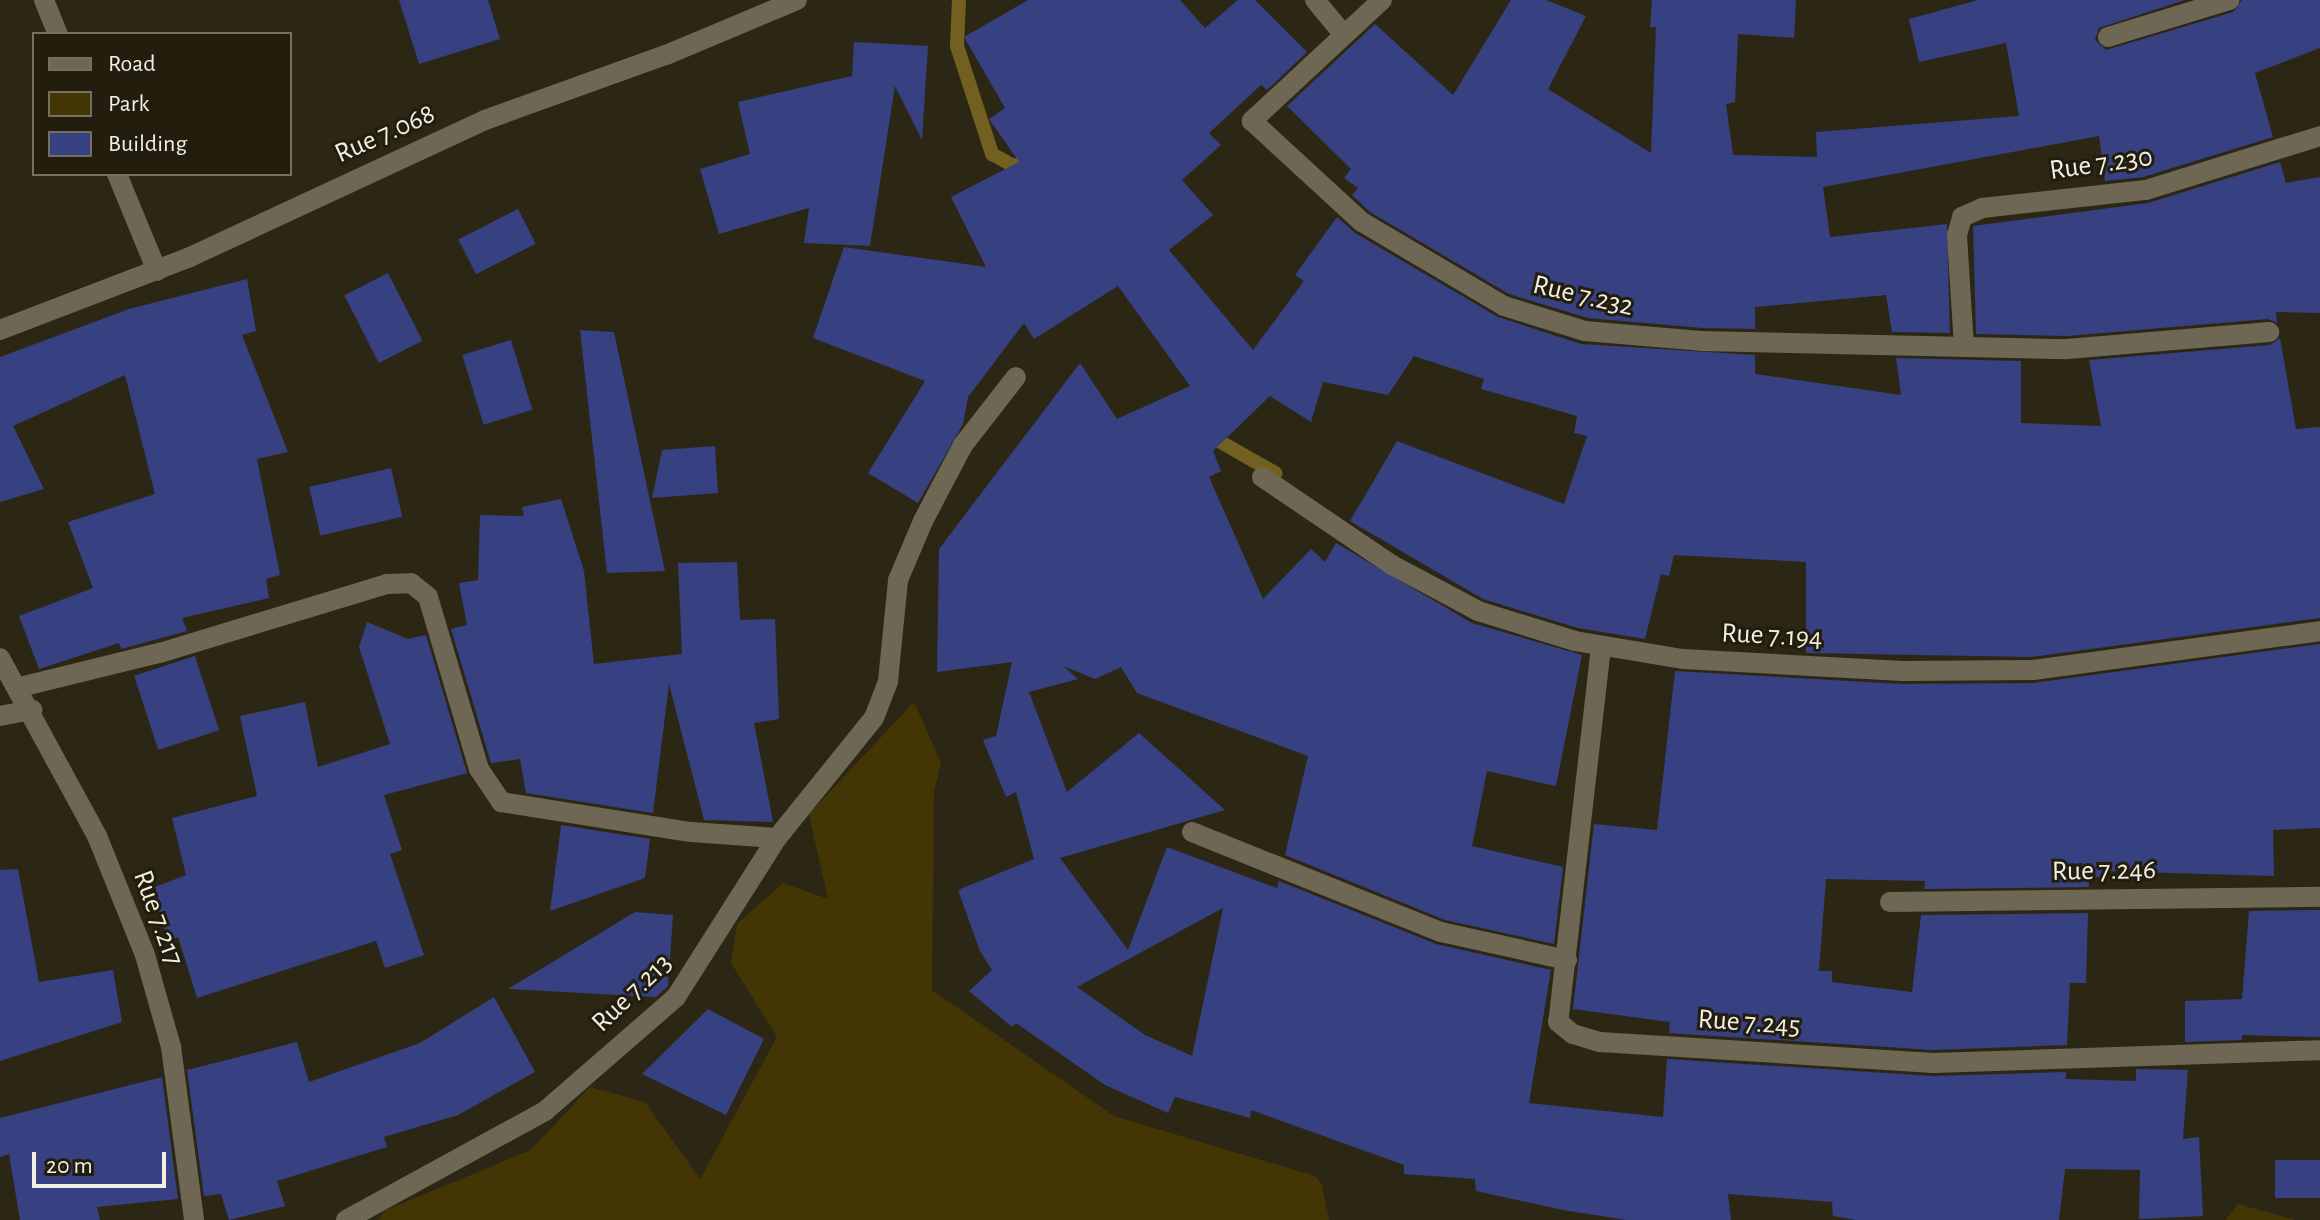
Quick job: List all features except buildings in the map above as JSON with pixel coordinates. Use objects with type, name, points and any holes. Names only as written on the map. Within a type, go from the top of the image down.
[{"type":"street","points":[[44,0],[57,32]]},
{"type":"street","name":"Rue 7.068","points":[[0,330],[157,271],[485,120],[666,55],[797,0]]},
{"type":"street","points":[[1315,0],[1343,34],[1382,0]]},
{"type":"street","points":[[2108,37],[2229,0]]},
{"type":"street","name":"Rue 7.232","points":[[1343,34],[1252,121],[1362,222],[1504,306],[1585,331],[1639,338],[2067,349],[2269,332]]},
{"type":"street","name":"Rue 7.230","points":[[1964,347],[1959,226],[1962,217],[1982,208],[2146,190],[2320,136]]},
{"type":"street","points":[[118,176],[157,271]]},
{"type":"street","name":"Rue 7.213","points":[[346,1220],[545,1111],[676,997],[777,838],[874,718],[888,681],[898,580],[923,521],[963,445],[1016,377]]},
{"type":"street","name":"Rue 7.194","points":[[1262,477],[1392,565],[1467,605],[1601,647],[1683,659],[1903,671],[2033,670],[2320,631]]},
{"type":"street","points":[[20,687],[163,652],[387,584],[411,583],[428,597],[479,769],[501,802],[691,832],[777,838]]},
{"type":"street","name":"Rue 7.245","points":[[1601,647],[1558,1022],[1573,1034],[1600,1042],[1933,1063],[2320,1050]]},
{"type":"street","name":"Rue 7.217","points":[[0,658],[20,687],[97,836],[145,955],[171,1047],[194,1220]]},
{"type":"street","points":[[0,716],[32,710]]},
{"type":"street","points":[[1192,832],[1441,932],[1567,960]]},
{"type":"street","name":"Rue 7.246","points":[[1890,902],[2320,897]]},
{"type":"green space","points":[[914,702],[941,763],[934,792],[932,990],[1114,1116],[1315,1176],[1322,1184],[1329,1220],[378,1220],[386,1210],[531,1150],[590,1087],[645,1102],[700,1179],[777,1037],[731,963],[737,924],[783,883],[828,899],[809,814]]},
{"type":"green space","points":[[2238,1204],[2295,1220],[2225,1220]]},
{"type":"waterway","points":[[959,0],[957,46],[992,154],[1014,166],[1028,161]]},
{"type":"waterway","points":[[1212,437],[1275,473]]}]
